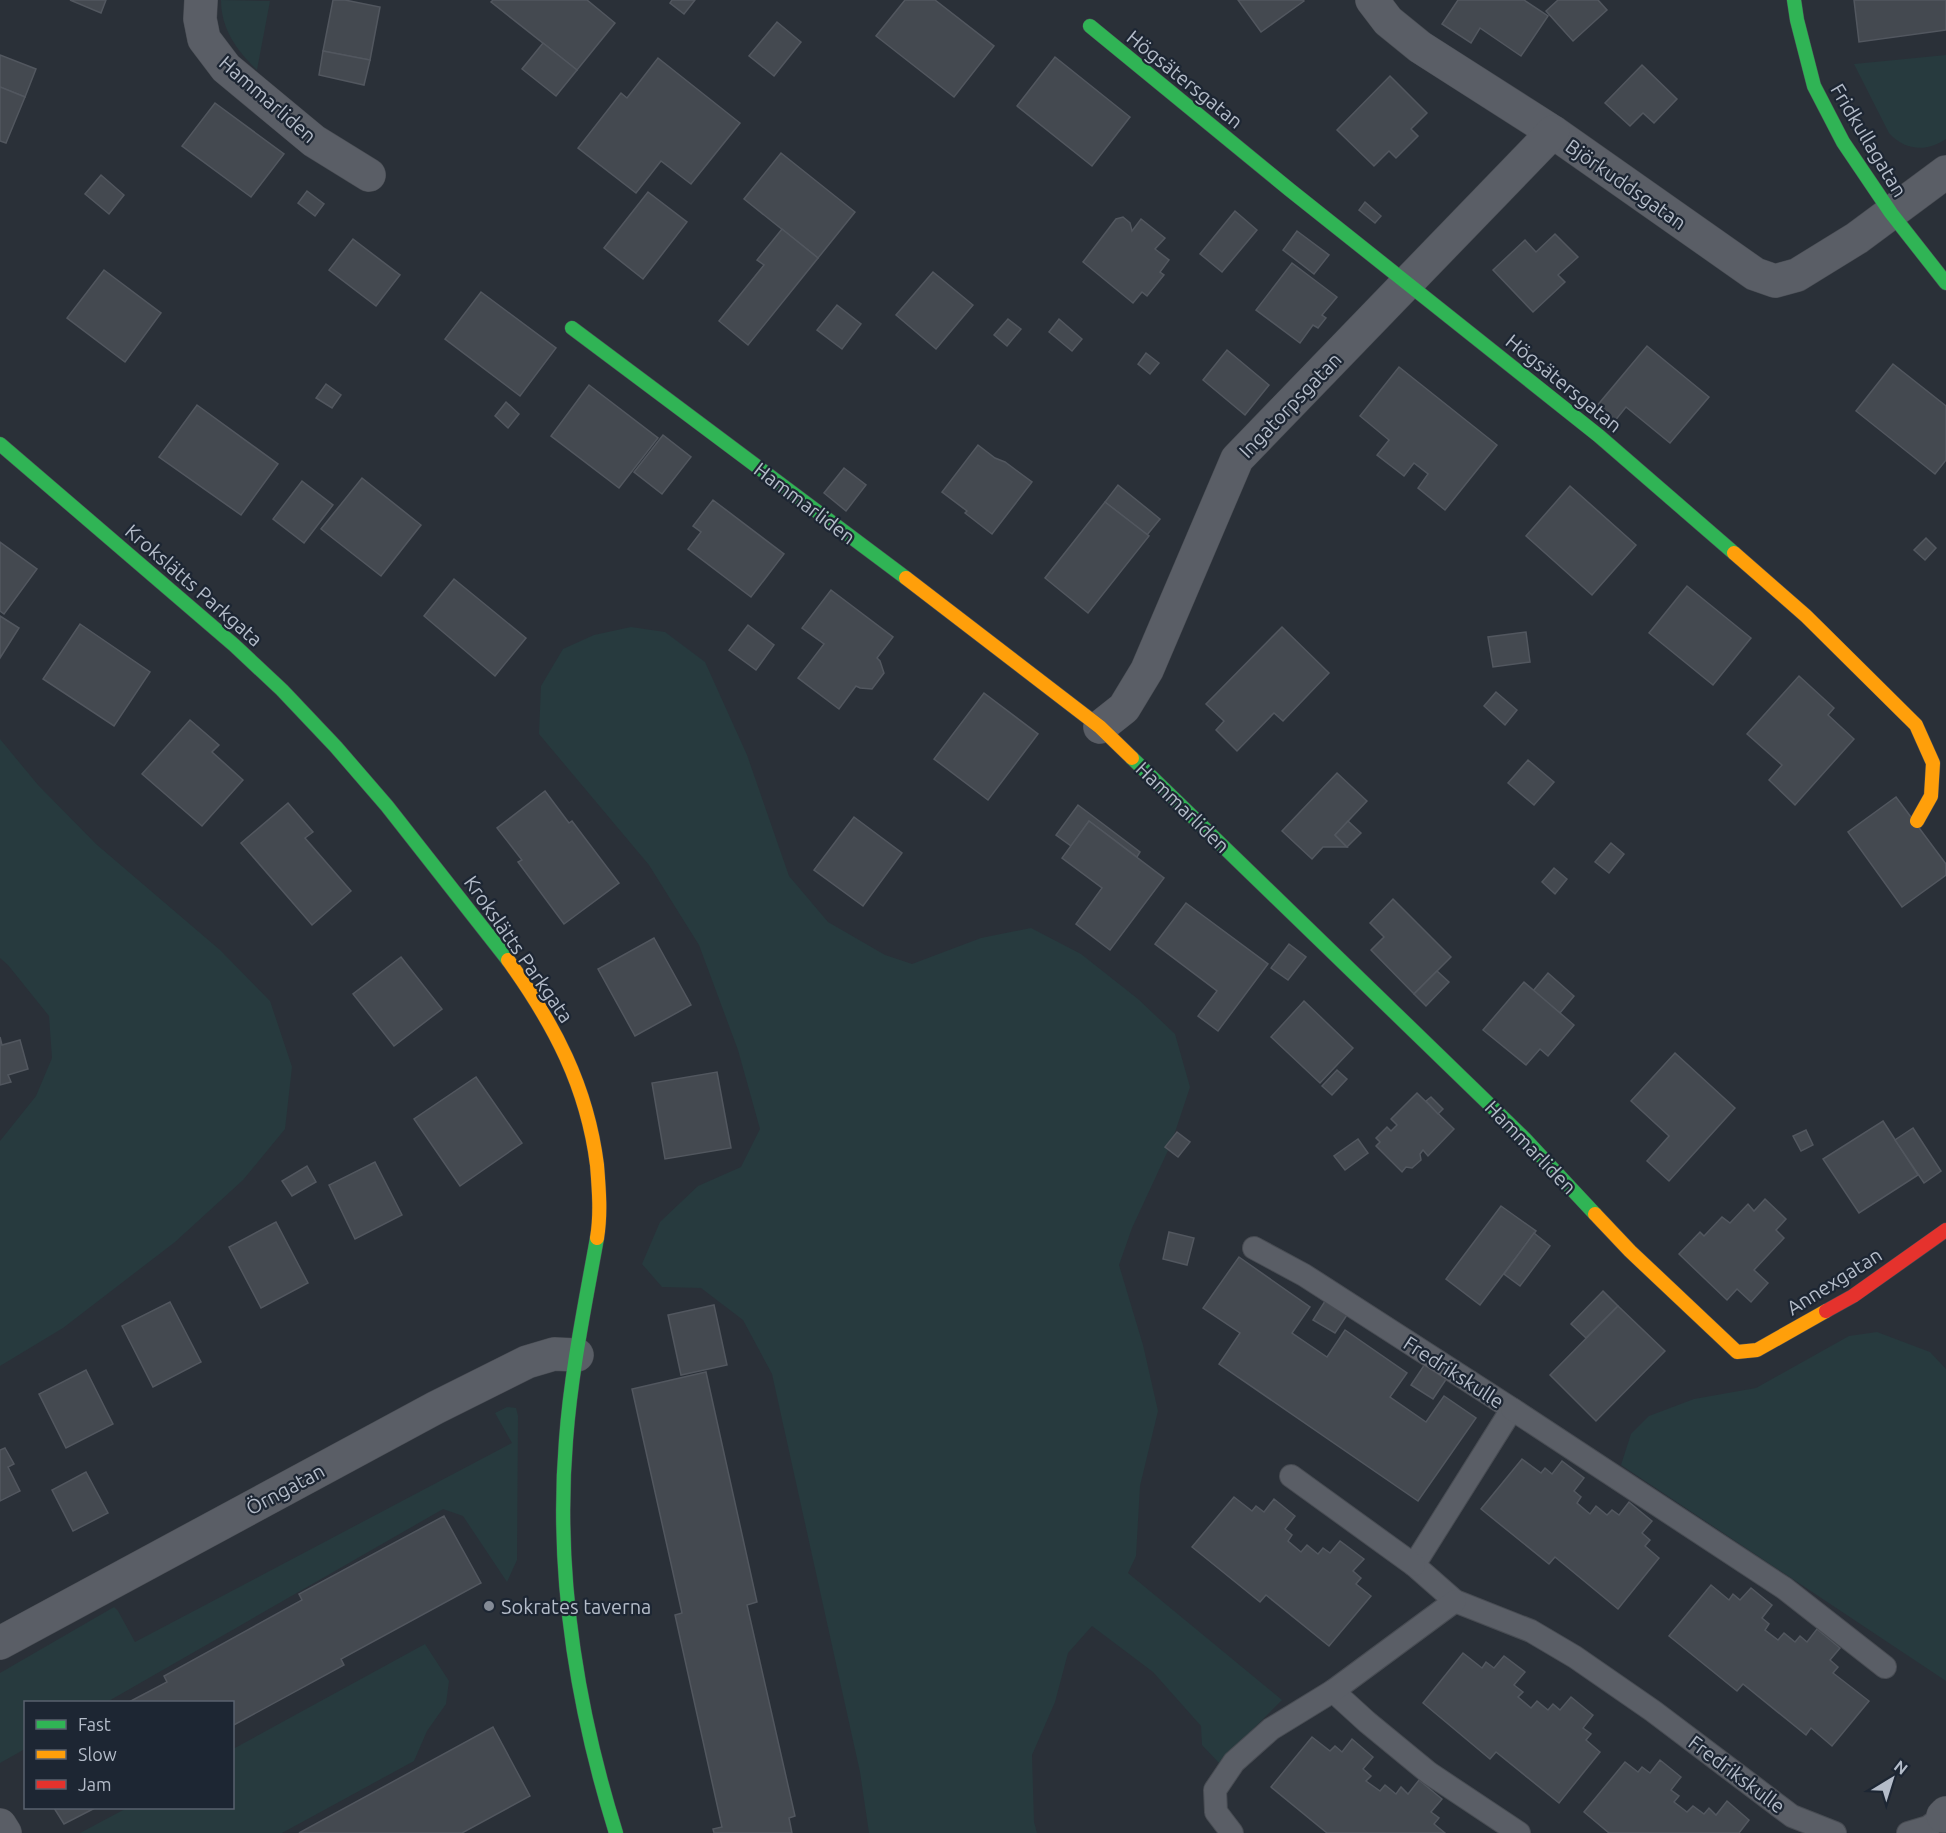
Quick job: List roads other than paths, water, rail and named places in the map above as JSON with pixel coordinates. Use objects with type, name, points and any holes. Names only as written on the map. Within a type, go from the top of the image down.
[{"type":"street","name":"Hammarliden","points":[[201,0],[200,19],[204,39],[226,68],[314,141],[369,175]]},
{"type":"street","name":"Björkuddsgatan","points":[[1372,0],[1388,21],[1420,47],[1553,132],[1755,274],[1775,281],[1797,275],[1857,238],[1946,172]]},
{"type":"street","name":"Fridkullagatan","points":[[1794,0],[1814,86],[1843,142],[1891,213],[1946,283]]},
{"type":"street","name":"Högsätersgatan","points":[[1090,26],[1281,183],[1599,436],[1806,616],[1916,725],[1933,763],[1931,795],[1917,822]]},
{"type":"street","name":"Ingatorpsgatan","points":[[1100,727],[1124,708],[1148,670],[1237,459],[1553,132]]},
{"type":"street","name":"Hammarliden","points":[[572,328],[888,564],[1100,727],[1525,1138],[1630,1251],[1737,1352]]},
{"type":"street","name":"Krokslätts Parkgata","points":[[0,444],[253,662],[308,717],[413,837],[480,922],[533,996],[558,1038],[575,1076],[589,1124],[597,1173],[600,1216],[570,1397],[564,1463],[563,1546],[578,1688],[591,1750],[616,1833]]},
{"type":"street","name":"Annexgatan","points":[[1737,1352],[1757,1350],[1853,1296],[1946,1230]]},
{"type":"street","name":"Örngatan","points":[[0,1643],[360,1448],[527,1362],[554,1354],[577,1355]]},
{"type":"street","points":[[0,1825],[5,1833]]},
{"type":"lane","name":"Fredrikskulle","points":[[1254,1248],[1304,1275],[1512,1409],[1414,1565],[1455,1601],[1531,1631],[1575,1657],[1653,1711],[1792,1816],[1835,1833]]},
{"type":"lane","points":[[1512,1409],[1784,1588],[1885,1667]]},
{"type":"lane","points":[[1291,1476],[1414,1565]]},
{"type":"lane","points":[[1232,1833],[1216,1812],[1215,1790],[1234,1762],[1271,1729],[1333,1690],[1455,1601]]},
{"type":"lane","points":[[1333,1690],[1366,1722],[1429,1773],[1519,1833]]},
{"type":"lane","points":[[1908,1833],[1928,1827],[1945,1814]]},
{"type":"place","name":"Sokrates taverna","points":[[489,1606]]}]
